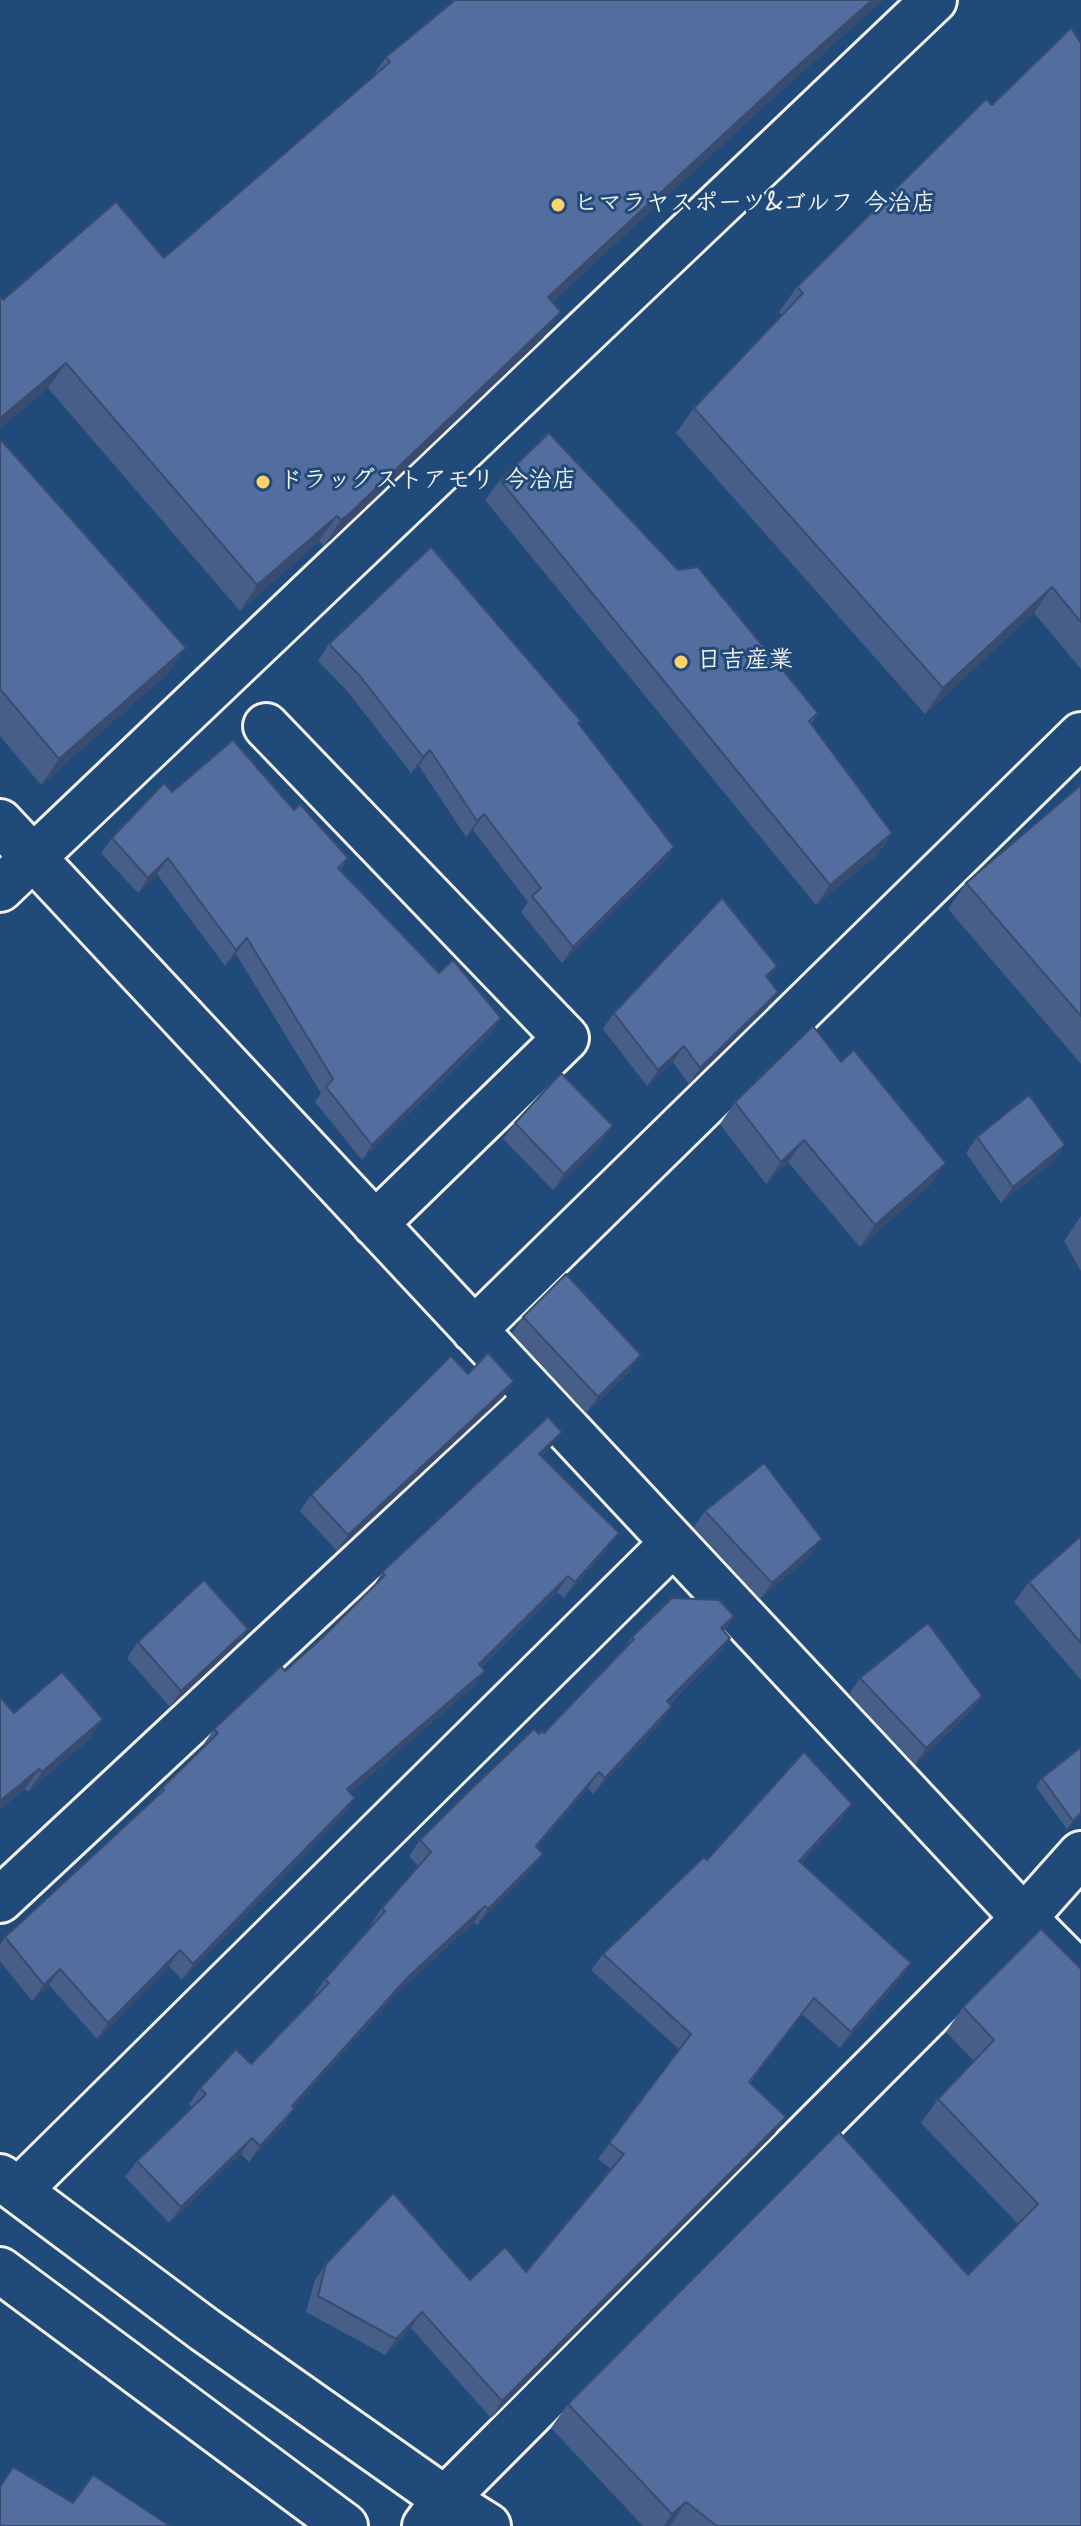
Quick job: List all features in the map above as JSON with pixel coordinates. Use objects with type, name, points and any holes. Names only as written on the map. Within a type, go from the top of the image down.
[{"type":"street","points":[[0,889],[934,0]]},
{"type":"street","points":[[266,726],[566,1038],[375,1224]]},
{"type":"street","points":[[474,1330],[1081,735]]},
{"type":"street","points":[[0,822],[1024,1918],[1081,1975]]},
{"type":"street","points":[[0,1900],[538,1398]]},
{"type":"street","points":[[488,2526],[435,2512],[205,2330],[10,2183],[673,1543]]},
{"type":"street","points":[[435,2512],[1024,1918],[1081,1854]]},
{"type":"street","points":[[0,2270],[345,2526]]},
{"type":"building","points":[[455,0],[872,0],[548,297],[561,312],[348,515],[341,520],[337,516],[257,585],[66,363],[0,418],[0,296],[3,300],[116,202],[164,258],[390,62],[386,57]]},
{"type":"building","points":[[1071,28],[1081,43],[1081,622],[1052,587],[943,688],[694,408],[803,293],[797,287],[986,99],[992,105]]},
{"type":"building","points":[[549,433],[678,570],[698,567],[818,713],[809,721],[892,833],[830,885],[500,480]]},
{"type":"building","points":[[0,439],[186,648],[59,759],[0,689]]},
{"type":"building","points":[[431,547],[581,721],[578,723],[674,847],[573,947],[532,896],[541,888],[484,814],[477,821],[430,750],[423,757],[360,676],[329,644]]},
{"type":"building","points":[[233,740],[294,810],[300,804],[348,858],[338,868],[439,973],[453,960],[501,1018],[372,1145],[326,1087],[333,1079],[247,938],[236,950],[168,858],[148,878],[112,838],[164,783],[172,792]]},
{"type":"building","points":[[1081,785],[1081,1016],[966,883]]},
{"type":"building","points":[[722,898],[777,966],[766,976],[778,992],[700,1068],[684,1046],[658,1070],[614,1013]]},
{"type":"building","points":[[813,1026],[841,1062],[854,1050],[946,1163],[875,1225],[804,1140],[781,1162],[735,1102]]},
{"type":"building","points":[[561,1073],[613,1126],[564,1174],[515,1123]]},
{"type":"building","points":[[1029,1095],[1065,1145],[1013,1187],[977,1137]]},
{"type":"building","points":[[566,1274],[641,1355],[598,1397],[523,1317]]},
{"type":"building","points":[[488,1353],[514,1381],[348,1535],[311,1495],[451,1356],[468,1374]]},
{"type":"building","points":[[548,1417],[562,1432],[539,1454],[619,1533],[575,1582],[568,1576],[479,1664],[485,1671],[347,1789],[355,1798],[193,1964],[180,1950],[108,2023],[60,1969],[44,1985],[5,1937],[164,1790],[162,1788],[218,1733],[214,1729],[281,1666],[285,1671],[321,1639],[385,1575],[382,1572]]},
{"type":"building","points":[[764,1463],[822,1539],[772,1583],[705,1511]]},
{"type":"building","points":[[1081,1536],[1081,1643],[1029,1582]]},
{"type":"building","points":[[204,1580],[248,1629],[181,1691],[138,1642]]},
{"type":"building","points":[[672,1598],[719,1600],[734,1616],[721,1628],[730,1638],[667,1701],[672,1706],[605,1778],[599,1772],[536,1846],[543,1854],[488,1909],[485,1906],[408,1977],[260,2146],[252,2138],[181,2207],[137,2161],[206,2094],[200,2088],[236,2049],[251,2064],[329,1983],[325,1979],[385,1911],[382,1908],[431,1852],[420,1840],[534,1729],[539,1734],[544,1733]]},
{"type":"building","points":[[928,1623],[982,1696],[926,1748],[860,1678]]},
{"type":"building","points":[[62,1672],[103,1719],[42,1772],[39,1769],[0,1801],[0,1697],[14,1713]]},
{"type":"building","points":[[1081,1747],[1081,1813],[1073,1821],[1042,1778]]},
{"type":"building","points":[[804,1752],[852,1804],[799,1861],[911,1963],[851,2032],[814,1998],[749,2082],[786,2117],[502,2401],[422,2312],[396,2339],[318,2296],[326,2264],[393,2193],[470,2280],[505,2247],[526,2272],[624,2154],[609,2143],[691,2034],[603,1954],[704,1857],[707,1860]]},
{"type":"building","points":[[1041,1929],[1081,1969],[1081,2526],[717,2526],[686,2502],[672,2514],[568,2404],[839,2132],[968,2275],[1038,2204],[938,2099],[994,2040],[963,2007]]},
{"type":"building","points":[[13,2467],[73,2503],[93,2475],[170,2526],[0,2526],[0,2487]]},
{"type":"place","name":"ヒマラヤスポーツ&ゴルフ 今治店","points":[[558,205]]},
{"type":"place","name":"ドラッグストアモリ 今治店","points":[[263,482]]},
{"type":"place","name":"日吉産業","points":[[681,662]]}]
